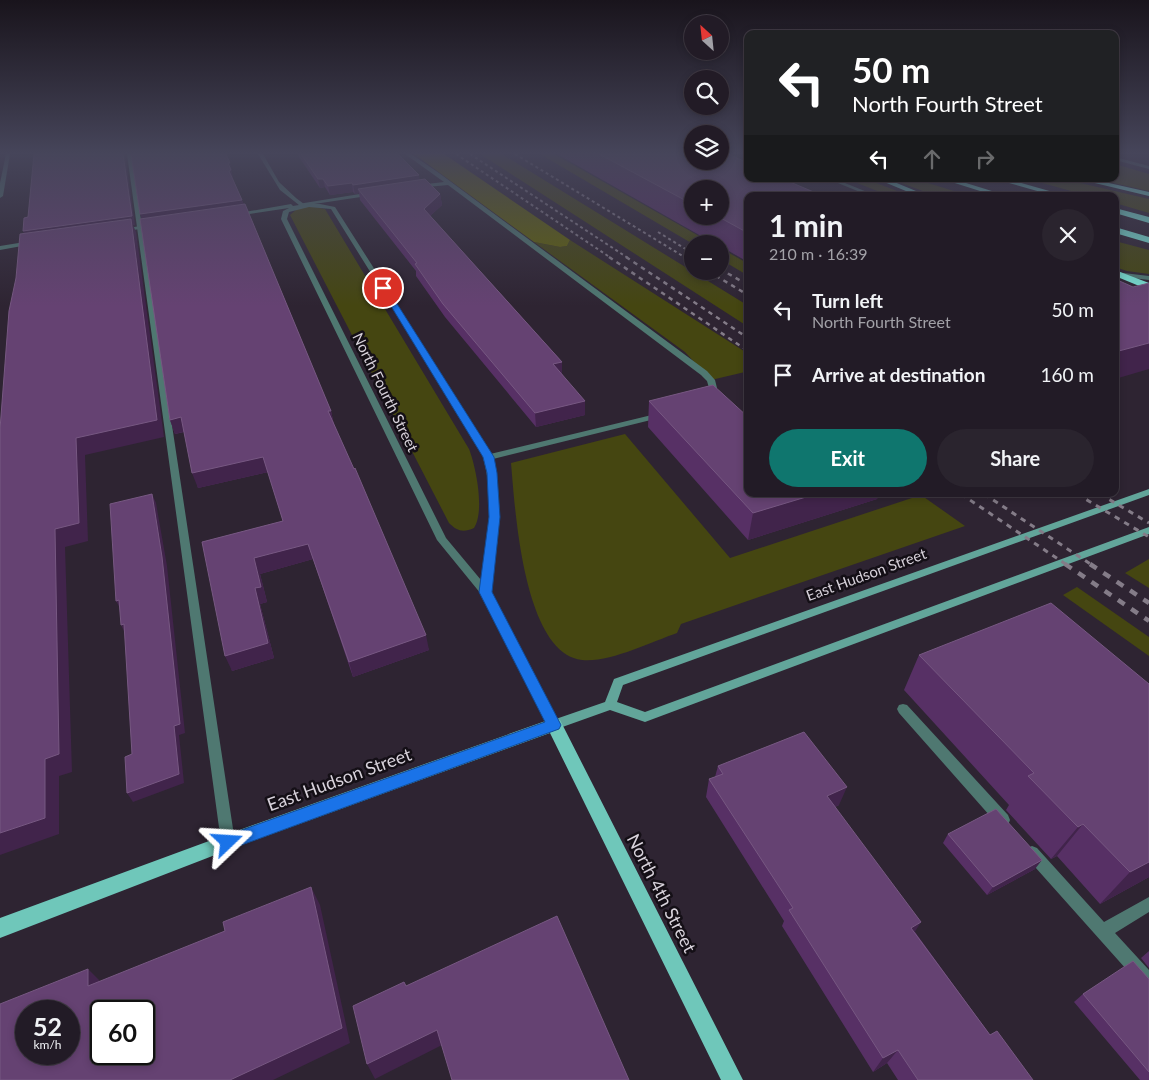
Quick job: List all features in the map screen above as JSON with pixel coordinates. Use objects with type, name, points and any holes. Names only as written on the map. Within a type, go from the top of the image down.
[{"type":"highway","points":[[1119,211],[1149,220]]},
{"type":"highway","points":[[1119,231],[1149,240]]},
{"type":"highway","points":[[1119,275],[1149,287]]},
{"type":"main road","name":"East Hudson Street","points":[[0,928],[228,842],[610,706],[618,682],[1149,492]]},
{"type":"main road","points":[[610,706],[645,718],[1149,530]]},
{"type":"main road","name":"North 4th Street","points":[[554,725],[732,1080]]},
{"type":"street","points":[[136,204],[228,842]]},
{"type":"street","points":[[226,215],[298,204]]},
{"type":"street","name":"North Fourth Street","points":[[300,204],[286,211],[284,219],[442,540],[486,592],[554,725]]},
{"type":"street","points":[[309,204],[333,208],[488,457],[492,473],[495,517],[486,592]]},
{"type":"street","points":[[477,204],[704,373],[711,380],[713,388],[711,395],[704,402]]},
{"type":"street","points":[[110,232],[158,225]]},
{"type":"street","points":[[0,248],[41,242]]},
{"type":"street","points":[[1119,274],[1149,278]]},
{"type":"street","points":[[488,457],[672,412]]},
{"type":"street","points":[[903,709],[1009,827]]},
{"type":"street","points":[[1023,842],[1149,982]]},
{"type":"street","points":[[1102,931],[1149,904]]},
{"type":"shaded area","points":[[483,204],[518,204],[570,240],[567,246],[560,247],[534,242]]},
{"type":"shaded area","points":[[558,204],[584,204],[684,266],[684,280],[706,280],[744,303],[744,324]]},
{"type":"shaded area","points":[[626,204],[643,204],[697,235],[684,235],[684,239]]},
{"type":"shaded area","points":[[1120,204],[1149,204],[1149,213]]},
{"type":"shaded area","points":[[309,206],[325,209],[469,449],[477,477],[479,500],[479,511],[474,528],[460,530],[449,523],[290,215],[297,209]]},
{"type":"shaded area","points":[[570,240],[744,351],[744,372],[711,380],[685,352],[534,242],[560,247],[567,246]]},
{"type":"shaded area","points":[[1119,242],[1149,250],[1149,274],[1119,268]]},
{"type":"shaded area","points":[[729,253],[744,261],[744,273],[729,264]]},
{"type":"shaded area","points":[[625,434],[730,558],[915,497],[924,497],[965,526],[681,624],[677,633],[630,651],[605,658],[582,660],[562,651],[547,633],[535,606],[526,576],[520,543],[515,512],[511,463]]},
{"type":"shaded area","points":[[1149,559],[1149,588],[1125,573]]},
{"type":"shaded area","points":[[1077,587],[1149,637],[1149,656],[1063,595]]},
{"type":"building","points":[[29,204],[130,204],[132,216],[23,231],[24,218],[28,217]]},
{"type":"building","points":[[139,204],[210,204],[140,214]]},
{"type":"building","points":[[245,204],[331,411],[328,411],[355,468],[426,635],[349,662],[308,544],[254,558],[261,587],[255,588],[268,643],[225,656],[202,542],[283,521],[263,457],[192,473],[181,417],[170,420],[140,219]]},
{"type":"building","points":[[370,204],[429,204],[424,209],[562,362],[553,364],[585,401],[535,413],[443,304],[415,264],[417,263]]},
{"type":"building","points":[[729,204],[744,204],[744,231],[729,223]]},
{"type":"building","points":[[131,219],[157,420],[76,438],[79,523],[55,529],[59,754],[45,759],[45,818],[0,833],[0,429],[9,311],[16,278],[20,234]]},
{"type":"building","points":[[1119,281],[1133,287],[1149,283],[1149,343],[1119,351]]},
{"type":"building","points":[[713,385],[744,413],[744,497],[806,497],[753,513],[649,401]]},
{"type":"building","points":[[152,494],[162,557],[180,724],[174,726],[179,774],[127,793],[125,757],[132,754],[124,624],[121,625],[119,600],[116,601],[110,504]]},
{"type":"building","points":[[1051,603],[1149,684],[1149,862],[1130,872],[1083,824],[1078,827],[1028,776],[1034,773],[919,655]]},
{"type":"building","points":[[804,732],[847,787],[827,796],[921,922],[911,928],[990,1035],[997,1031],[1033,1080],[918,1080],[898,1050],[883,1058],[789,910],[793,908],[709,779],[723,774],[718,766]]},
{"type":"building","points":[[996,809],[1042,860],[993,887],[948,834]]},
{"type":"building","points":[[311,887],[342,1028],[230,1080],[0,1080],[0,1004],[88,969],[88,986],[225,931],[223,922]]},
{"type":"building","points":[[557,916],[629,1080],[452,1080],[437,1030],[367,1064],[353,1006],[404,982],[406,986]]},
{"type":"building","points":[[1133,961],[1149,979],[1149,1072],[1083,994]]},
{"type":"railway","points":[[531,204],[611,258]]},
{"type":"railway","points":[[547,204],[628,258]]},
{"type":"railway","points":[[598,204],[684,257]]},
{"type":"railway","points":[[658,232],[684,248]]},
{"type":"railway","points":[[609,257],[744,348]]},
{"type":"railway","points":[[626,257],[744,335]]},
{"type":"railway","points":[[729,274],[744,283]]},
{"type":"railway","points":[[723,280],[744,293]]},
{"type":"railway","points":[[965,497],[1067,565]]},
{"type":"railway","points":[[989,497],[1092,565]]},
{"type":"railway","points":[[1082,497],[1149,537]]},
{"type":"railway","points":[[1105,497],[1149,523]]},
{"type":"railway","points":[[1065,564],[1149,621]]},
{"type":"railway","points":[[1090,564],[1149,603]]},
{"type":"route","points":[[228,842],[554,725],[486,592],[495,517],[492,473],[488,457],[383,288]]}]
